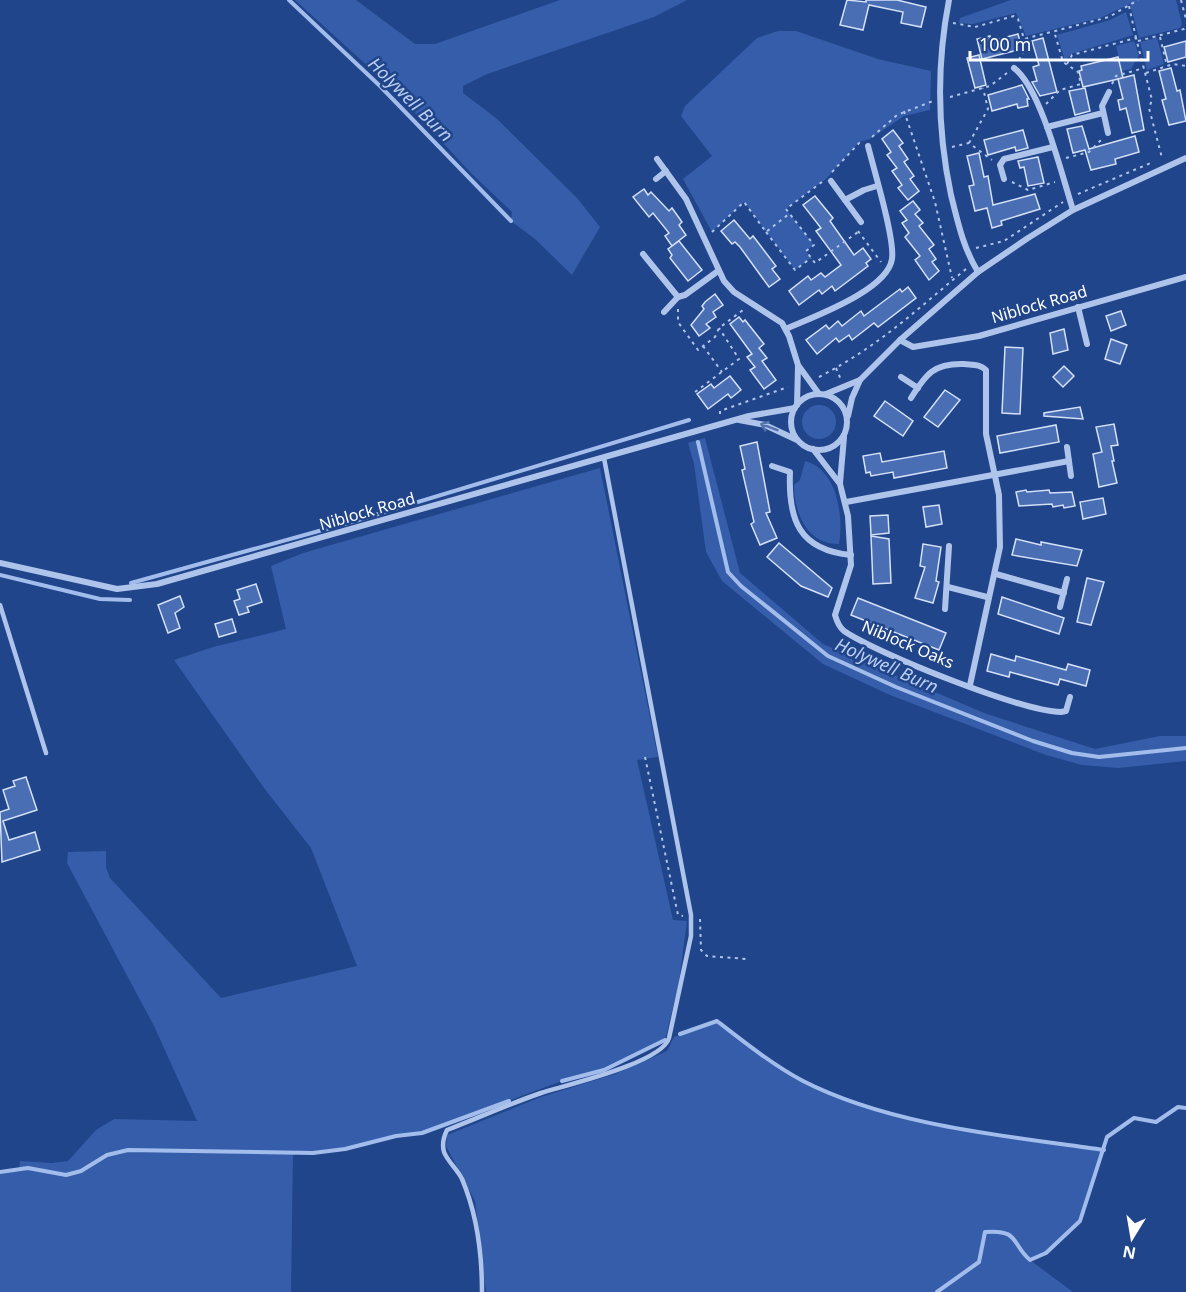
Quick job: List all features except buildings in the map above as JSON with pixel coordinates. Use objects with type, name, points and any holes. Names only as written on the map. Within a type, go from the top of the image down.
[{"type":"street","points":[[948,0],[940,52],[938,99],[942,150],[960,233],[978,272]]},
{"type":"street","points":[[1014,68],[1029,83],[1047,127],[1073,210]]},
{"type":"street","points":[[1108,133],[1102,106],[1109,92]]},
{"type":"street","points":[[1047,127],[1103,113]]},
{"type":"street","points":[[786,329],[853,298],[888,271],[892,259],[892,246],[868,146]]},
{"type":"street","points":[[1004,179],[1000,163],[1006,158],[1053,147]]},
{"type":"street","points":[[798,365],[796,406],[791,423],[798,440],[813,449],[831,448],[844,436],[852,398],[860,380],[900,340],[978,272],[1073,210],[1186,158]]},
{"type":"street","points":[[657,159],[686,199],[718,272],[734,292],[777,319],[786,329],[798,365],[808,382],[822,394],[841,404],[848,419]]},
{"type":"street","points":[[656,179],[666,171]]},
{"type":"street","points":[[831,181],[861,222]]},
{"type":"street","points":[[845,200],[864,189],[877,186]]},
{"type":"street","points":[[643,254],[678,297]]},
{"type":"street","points":[[664,312],[678,297],[685,296],[718,272]]},
{"type":"street","name":"Niblock Road","points":[[900,340],[913,347],[938,345],[1186,277]]},
{"type":"street","points":[[1078,307],[1087,344]]},
{"type":"street","name":"Niblock Oaks","points":[[911,398],[929,374],[940,366],[971,365],[986,370],[986,434],[1000,510],[996,574],[987,597],[978,652],[969,685]]},
{"type":"street","points":[[901,377],[918,388]]},
{"type":"street","points":[[796,406],[805,398],[860,380]]},
{"type":"street","name":"Niblock Road","points":[[0,563],[117,589],[157,584],[720,425],[796,406]]},
{"type":"street","name":"Niblock Road","points":[[738,420],[765,424],[798,440]]},
{"type":"street","name":"Niblock Oaks","points":[[840,484],[844,436]]},
{"type":"street","points":[[1067,447],[1071,476]]},
{"type":"street","name":"Niblock Oaks","points":[[813,449],[840,484],[846,502],[851,555],[847,581],[835,615],[842,629],[907,661],[1018,702],[1056,712],[1066,711],[1070,697]]},
{"type":"street","points":[[846,502],[1069,461]]},
{"type":"street","points":[[772,465],[790,472],[791,512],[804,536],[822,549],[851,555]]},
{"type":"street","points":[[945,609],[949,546]]},
{"type":"street","points":[[996,574],[1064,593]]},
{"type":"street","points":[[1060,608],[1067,579]]},
{"type":"street","points":[[948,587],[987,597]]},
{"type":"lane","points":[[482,1292],[477,1228],[459,1172],[444,1152],[444,1137],[447,1130],[541,1093],[607,1074],[664,1048],[669,1038],[691,936],[691,915],[604,458]]},
{"type":"lane","points":[[0,605],[46,753]]},
{"type":"path","points":[[1024,39],[1109,17],[1138,0]]},
{"type":"path","points":[[1181,0],[1186,19]]},
{"type":"path","points":[[1129,6],[1152,100],[1149,108],[1162,158]]},
{"type":"path","points":[[945,22],[975,27],[1014,16],[1018,19],[1025,48],[1014,68],[990,87],[938,99],[904,111],[935,202],[952,280]]},
{"type":"path","points":[[1066,64],[1072,55],[1159,36],[1184,29],[1186,26]]},
{"type":"path","points":[[1039,108],[1053,99],[1060,90],[1081,84],[1078,72],[1063,62],[1054,31]]},
{"type":"path","points":[[1159,36],[1167,66]]},
{"type":"path","points":[[1146,73],[1167,66],[1186,66]]},
{"type":"path","points":[[1109,92],[1116,76],[1144,68]]},
{"type":"path","points":[[969,143],[988,109],[983,88]]},
{"type":"path","points":[[1057,160],[1089,152],[1108,133]]},
{"type":"path","points":[[942,150],[969,143],[982,151],[984,156],[1000,163]]},
{"type":"path","points":[[1004,179],[1028,189],[1063,179]]},
{"type":"path","points":[[705,238],[744,202],[795,270],[811,258]]},
{"type":"path","points":[[766,232],[789,214]]},
{"type":"path","points":[[861,222],[858,232],[888,271]]},
{"type":"path","points":[[808,382],[862,354],[893,332],[972,263]]},
{"type":"path","points":[[678,297],[678,322],[698,350],[749,302]]},
{"type":"path","points":[[695,392],[740,359],[719,328]]},
{"type":"path","points":[[703,346],[722,372]]},
{"type":"path","points":[[720,425],[720,411],[788,387],[797,387]]},
{"type":"path","points":[[645,758],[678,915],[691,915],[702,920],[701,950],[707,956],[747,959]]},
{"type":"shaded area","points":[[295,0],[356,0],[415,44],[435,44],[560,0],[687,0],[654,17],[487,74],[463,86],[463,93],[496,118],[577,198],[600,227],[572,275],[535,239],[511,221],[512,212],[471,173],[392,88]]},
{"type":"shaded area","points":[[1011,0],[1176,0],[1182,24],[1180,28],[1139,38],[1130,4],[1100,18],[1026,36],[1016,13],[973,24],[959,23],[960,18]]},
{"type":"shaded area","points":[[1126,12],[1133,35],[1071,54],[1065,61],[1057,35],[1110,20]]},
{"type":"shaded area","points":[[778,31],[796,31],[878,59],[931,71],[930,110],[904,116],[870,139],[859,142],[827,178],[786,209],[814,245],[806,251],[811,258],[795,270],[744,202],[712,232],[683,179],[712,156],[681,116],[685,106],[757,38]]},
{"type":"shaded area","points":[[1157,38],[1164,64],[1147,70],[1140,42]]},
{"type":"shaded area","points":[[1134,41],[1139,55],[1131,69],[1122,71],[1116,46]]},
{"type":"shaded area","points":[[819,405],[831,410],[836,422],[831,434],[819,439],[807,434],[802,422],[807,410]]},
{"type":"shaded area","points":[[705,438],[740,573],[823,644],[984,713],[1095,749],[1160,736],[1186,736],[1186,761],[1118,768],[1082,765],[1046,755],[890,695],[823,664],[722,581],[706,552],[694,464],[688,443]]},
{"type":"shaded area","points":[[805,461],[825,473],[836,495],[840,520],[839,544],[818,539],[804,525],[800,516],[794,485],[800,480]]},
{"type":"shaded area","points":[[600,468],[658,757],[637,760],[673,920],[687,921],[679,982],[665,1040],[604,1070],[562,1081],[422,1133],[396,1136],[345,1149],[293,1153],[291,1292],[0,1292],[0,1172],[19,1169],[20,1161],[52,1163],[68,1161],[96,1130],[114,1119],[197,1121],[154,1026],[67,863],[68,852],[106,851],[106,867],[110,878],[221,998],[357,966],[311,848],[264,788],[174,660],[213,647],[286,629],[271,566],[303,553]]},
{"type":"shaded area","points":[[717,1021],[745,1043],[809,1084],[889,1113],[992,1133],[1104,1150],[1094,1172],[1080,1221],[1046,1253],[1030,1260],[1073,1292],[486,1292],[475,1201],[446,1146],[447,1135],[541,1097],[615,1074],[667,1051],[674,1037]]},
{"type":"waterway","name":"Holywell Burn","points":[[289,0],[380,86],[511,221]]},
{"type":"waterway","points":[[131,583],[355,521],[689,420]]},
{"type":"waterway","name":"Holywell Burn","points":[[698,442],[728,572],[741,586],[828,656],[896,687],[1033,741],[1072,753],[1099,757],[1186,748]]},
{"type":"waterway","points":[[0,575],[100,599],[130,600]]},
{"type":"waterway","points":[[680,1034],[717,1021],[792,1075],[837,1096],[874,1109],[911,1119],[989,1134],[1104,1150]]},
{"type":"waterway","points":[[562,1081],[604,1070],[665,1040]]},
{"type":"waterway","points":[[0,1172],[28,1168],[66,1175],[81,1171],[107,1155],[128,1150],[313,1153],[345,1149],[396,1136],[422,1133],[509,1101]]},
{"type":"waterway","points":[[937,1292],[979,1262],[985,1232],[1010,1235],[1030,1260],[1046,1253],[1080,1221],[1107,1137],[1134,1118],[1156,1122],[1178,1107],[1186,1108]]}]
